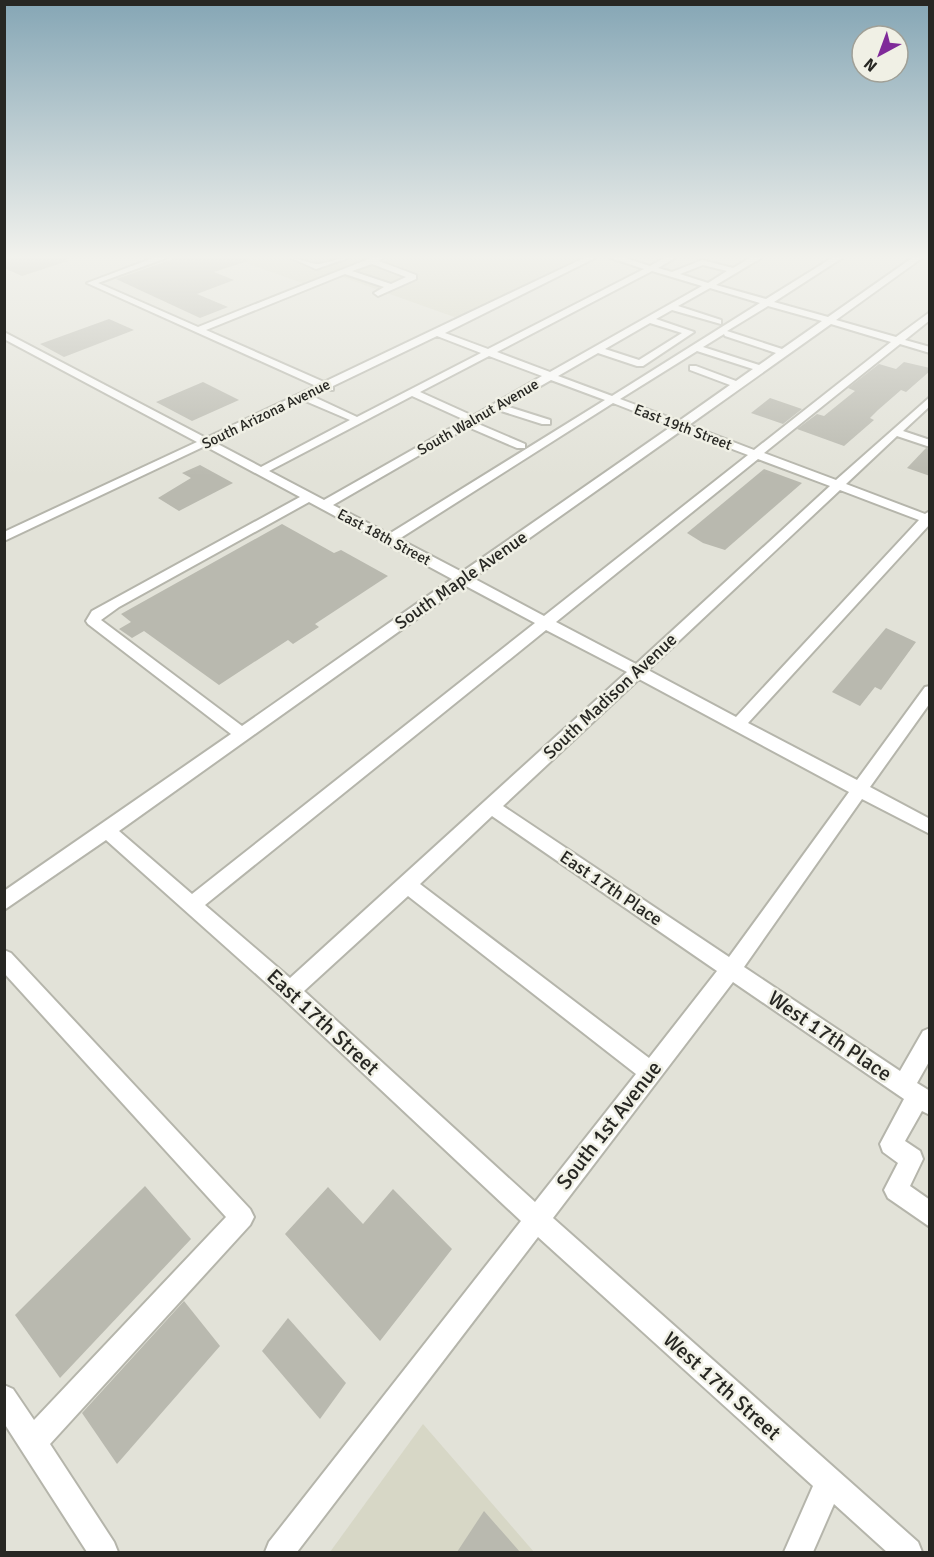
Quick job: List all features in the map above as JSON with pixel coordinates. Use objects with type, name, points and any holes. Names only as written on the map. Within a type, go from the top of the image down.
[{"type":"street","points":[[200,331],[337,391],[316,402]]},
{"type":"street","name":"South Arizona Avenue","points":[[4,537],[442,331]]},
{"type":"street","points":[[261,471],[534,331]]},
{"type":"street","name":"South Walnut Avenue","points":[[324,505],[630,331]]},
{"type":"street","points":[[597,349],[640,364],[689,333],[682,331]]},
{"type":"street","points":[[389,540],[723,331]]},
{"type":"street","name":"South Maple Avenue","points":[[4,902],[815,331]]},
{"type":"street","points":[[862,331],[930,350]]},
{"type":"street","points":[[192,905],[910,331]]},
{"type":"street","name":"East 19th Street","points":[[437,333],[928,518]]},
{"type":"street","points":[[728,334],[784,353]]},
{"type":"street","name":"East 18th Street","points":[[4,335],[930,827]]},
{"type":"street","points":[[700,349],[762,369]]},
{"type":"street","points":[[693,368],[738,385]]},
{"type":"street","points":[[413,393],[520,446]]},
{"type":"street","points":[[303,396],[353,418]]},
{"type":"street","name":"South Madison Avenue","points":[[290,991],[930,400]]},
{"type":"street","points":[[497,406],[546,422]]},
{"type":"street","points":[[895,432],[930,444]]},
{"type":"street","points":[[242,734],[93,621],[97,614],[114,604],[309,497]]},
{"type":"street","points":[[737,725],[928,518]]},
{"type":"street","name":"South 1st Avenue","points":[[279,1552],[731,969],[930,691]]},
{"type":"street","name":"East 17th Place","points":[[490,806],[731,969]]},
{"type":"street","name":"East 17th Street","points":[[106,830],[290,991],[536,1219]]},
{"type":"street","points":[[407,885],[651,1072]]},
{"type":"street","points":[[4,959],[242,1217],[32,1443]]},
{"type":"street","name":"West 17th Place","points":[[731,969],[917,1095]]},
{"type":"street","points":[[930,1038],[917,1095],[891,1144],[912,1159],[896,1190],[930,1215]]},
{"type":"street","name":"West 17th Street","points":[[536,1219],[908,1552]]},
{"type":"street","points":[[4,1398],[104,1552]]},
{"type":"street","points":[[798,1552],[830,1482]]},
{"type":"shaded area","points":[[423,1424],[534,1552],[330,1552]]},
{"type":"building","points":[[77,331],[132,331],[64,357],[40,344]]},
{"type":"building","points":[[904,362],[930,368],[930,371],[906,392],[901,390],[878,410],[870,418],[874,420],[844,446],[797,429],[817,414],[824,416],[855,391],[848,388],[879,364],[896,369]]},
{"type":"building","points":[[203,382],[239,400],[192,421],[156,402]]},
{"type":"building","points":[[770,398],[802,409],[783,424],[751,413]]},
{"type":"building","points":[[926,448],[930,449],[930,476],[907,468]]},
{"type":"building","points":[[200,465],[233,483],[179,511],[158,498],[191,478],[182,473]]},
{"type":"building","points":[[764,469],[802,483],[725,550],[703,543],[687,533]]},
{"type":"building","points":[[282,524],[334,553],[341,550],[388,576],[315,624],[319,627],[293,644],[288,640],[219,685],[144,631],[132,638],[119,629],[131,622],[121,614]]},
{"type":"building","points":[[886,628],[916,642],[881,690],[875,687],[860,706],[832,692]]},
{"type":"building","points":[[145,1186],[191,1239],[60,1378],[15,1315]]},
{"type":"building","points":[[328,1187],[363,1224],[393,1189],[452,1249],[380,1341],[285,1234]]},
{"type":"building","points":[[184,1301],[220,1346],[117,1464],[82,1413]]},
{"type":"building","points":[[288,1318],[346,1383],[320,1419],[262,1351]]},
{"type":"building","points":[[484,1511],[520,1552],[457,1552]]}]
